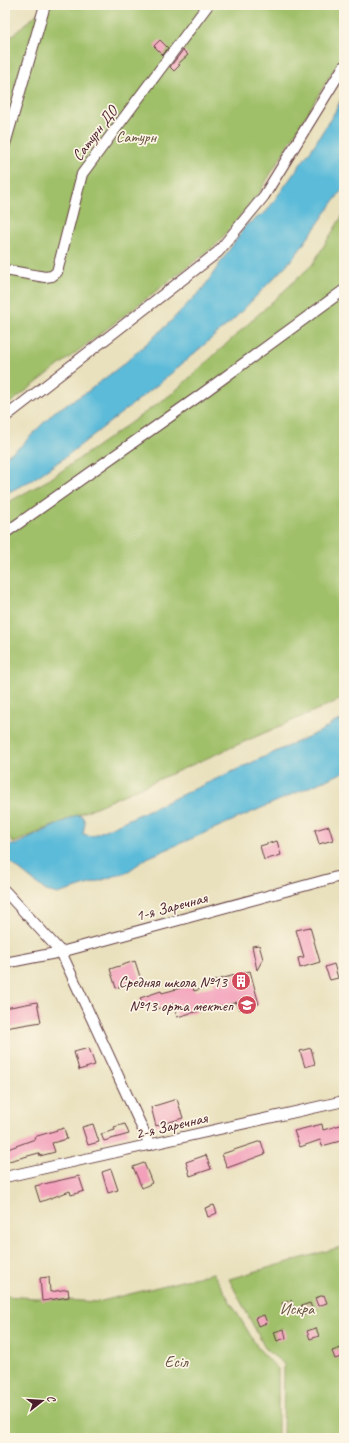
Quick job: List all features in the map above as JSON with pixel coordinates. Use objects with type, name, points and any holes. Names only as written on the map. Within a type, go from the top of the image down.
[{"type":"street","points":[[5,144],[45,5]]},
{"type":"street","name":"Сатурн ДО","points":[[5,270],[45,277],[52,276],[57,272],[82,174],[208,5]]},
{"type":"street","points":[[5,417],[218,252],[264,196],[344,66]]},
{"type":"street","points":[[5,533],[199,396],[344,290]]},
{"type":"street","name":"1-я Заречная","points":[[5,963],[61,952],[344,875]]},
{"type":"street","points":[[5,891],[61,952],[150,1145]]},
{"type":"street","name":"2-я Заречная","points":[[5,1177],[344,1101]]},
{"type":"green space","name":"Сатурн","points":[[47,5],[344,5],[344,53],[259,193],[216,245],[5,407],[5,42]]},
{"type":"green space","points":[[344,213],[344,698],[14,843],[5,834],[5,504],[50,479],[173,393],[312,265]]},
{"type":"green space","name":"Искра","points":[[344,1246],[344,1438],[283,1438],[284,1364],[266,1350],[229,1279]]},
{"type":"green space","name":"Есіл","points":[[213,1273],[258,1348],[278,1369],[278,1438],[5,1438],[5,1296],[98,1302]]},
{"type":"water","points":[[344,93],[344,187],[295,256],[234,319],[161,382],[64,458],[32,480],[5,494],[5,457],[21,446],[54,412],[87,392],[126,362],[167,325],[204,287],[246,225],[266,212],[313,147],[336,110]]},
{"type":"water","points":[[344,719],[344,772],[147,858],[127,872],[58,894],[46,891],[5,858],[5,842],[15,845],[77,815],[82,816],[85,822],[83,834],[92,836]]},
{"type":"building","points":[[160,40],[168,48],[163,55],[154,46]]},
{"type":"building","points":[[183,50],[188,55],[178,64],[180,65],[174,71],[170,67]]},
{"type":"building","points":[[329,826],[333,840],[319,844],[315,830]]},
{"type":"building","points":[[277,841],[281,855],[264,860],[260,846]]},
{"type":"building","points":[[310,927],[320,962],[300,968],[298,958],[304,957],[296,930]]},
{"type":"building","points":[[259,945],[263,959],[257,970],[252,946]]},
{"type":"building","points":[[135,961],[141,980],[116,988],[110,969]]},
{"type":"building","points":[[334,964],[338,978],[330,980],[325,967]]},
{"type":"building","name":"Средняя школа №13","points":[[250,971],[259,1004],[239,1009],[237,1002],[221,1007],[220,1005],[177,1017],[173,1004],[157,1009],[155,1004],[143,1008],[140,998],[161,991],[162,993],[192,985],[194,991],[215,985],[213,981]]},
{"type":"building","points":[[37,1002],[41,1022],[5,1028],[5,1008]]},
{"type":"building","points":[[89,1048],[95,1065],[79,1070],[74,1052]]},
{"type":"building","points":[[311,1048],[315,1064],[305,1067],[300,1051]]},
{"type":"building","points":[[177,1099],[183,1118],[156,1126],[151,1107]]},
{"type":"building","points":[[93,1124],[99,1142],[88,1145],[82,1127]]},
{"type":"building","points":[[125,1124],[129,1134],[104,1141],[101,1134],[115,1130],[114,1127]]},
{"type":"building","points":[[322,1124],[323,1130],[344,1124],[344,1140],[322,1146],[320,1140],[300,1147],[294,1131]]},
{"type":"building","points":[[64,1128],[67,1139],[52,1143],[55,1152],[40,1156],[39,1153],[5,1162],[5,1150],[35,1139],[34,1137]]},
{"type":"building","points":[[261,1141],[265,1154],[227,1168],[222,1154]]},
{"type":"building","points":[[206,1155],[211,1169],[190,1176],[186,1162]]},
{"type":"building","points":[[144,1163],[152,1183],[142,1188],[133,1167]]},
{"type":"building","points":[[111,1169],[118,1190],[108,1193],[102,1172]]},
{"type":"building","points":[[79,1176],[84,1191],[71,1195],[70,1191],[40,1202],[35,1186]]},
{"type":"building","points":[[214,1205],[217,1213],[208,1217],[205,1208]]},
{"type":"building","points":[[49,1277],[50,1292],[68,1289],[69,1297],[42,1301],[40,1278]]},
{"type":"building","points":[[324,1295],[327,1303],[318,1306],[315,1298]]},
{"type":"building","points":[[291,1300],[294,1308],[285,1311],[282,1303]]},
{"type":"building","points":[[310,1303],[313,1311],[304,1314],[301,1306]]},
{"type":"building","points":[[264,1315],[267,1323],[258,1326],[255,1318]]},
{"type":"building","points":[[316,1328],[319,1336],[310,1339],[307,1331]]},
{"type":"building","points":[[284,1329],[286,1338],[277,1341],[274,1332]]},
{"type":"building","points":[[341,1348],[344,1356],[335,1359],[332,1351]]},
{"type":"place","name":"Средняя школа №13","points":[[241,981]]},
{"type":"place","name":"№13 орта мектеп","points":[[247,1005]]}]
